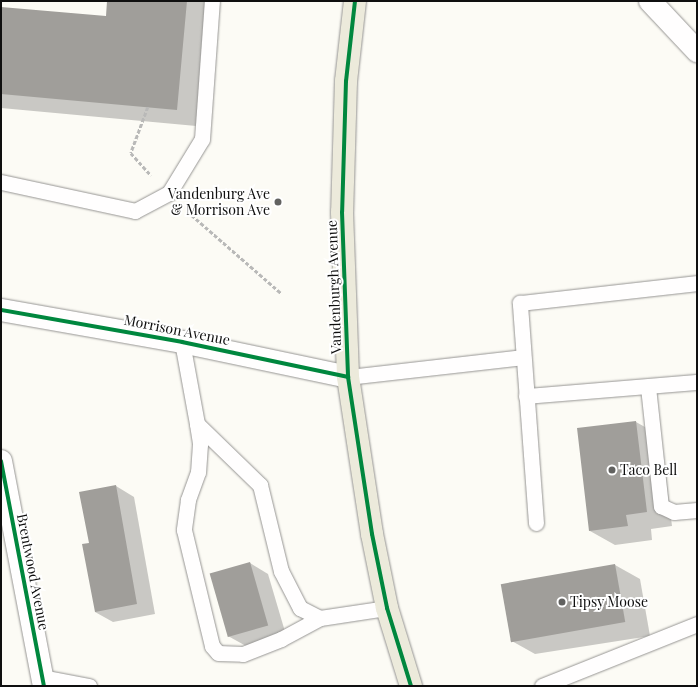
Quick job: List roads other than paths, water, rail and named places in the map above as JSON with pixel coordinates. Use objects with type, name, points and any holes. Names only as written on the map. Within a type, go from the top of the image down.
[{"type":"main road","name":"Vandenburgh Avenue","points":[[355,1],[346,81],[342,212],[348,377],[372,534],[387,608],[411,686]]},
{"type":"street","points":[[650,1],[697,51]]},
{"type":"street","name":"Morrison Avenue","points":[[1,310],[182,342],[348,377]]},
{"type":"street","name":"Brentwood Avenue","points":[[1,462],[43,682]]},
{"type":"lane","points":[[1,182],[135,211],[169,193],[202,139],[212,1]]},
{"type":"lane","points":[[536,523],[520,303],[697,283]]},
{"type":"lane","points":[[182,342],[200,444],[198,472],[188,500],[184,530],[212,646],[218,653],[243,654],[281,639],[320,618],[387,608]]},
{"type":"lane","points":[[348,377],[523,357]]},
{"type":"lane","points":[[526,396],[697,382]]},
{"type":"lane","points":[[648,387],[661,506],[674,512],[697,510]]},
{"type":"lane","points":[[197,424],[260,485],[287,585],[300,608],[320,618]]},
{"type":"lane","points":[[542,686],[697,624]]},
{"type":"lane","points":[[43,682],[89,686]]},
{"type":"place","name":"Vandenburg Ave & Morrison Ave","points":[[278,202]]},
{"type":"place","name":"Taco Bell","points":[[612,470]]},
{"type":"place","name":"Tipsy Moose","points":[[562,602]]}]
